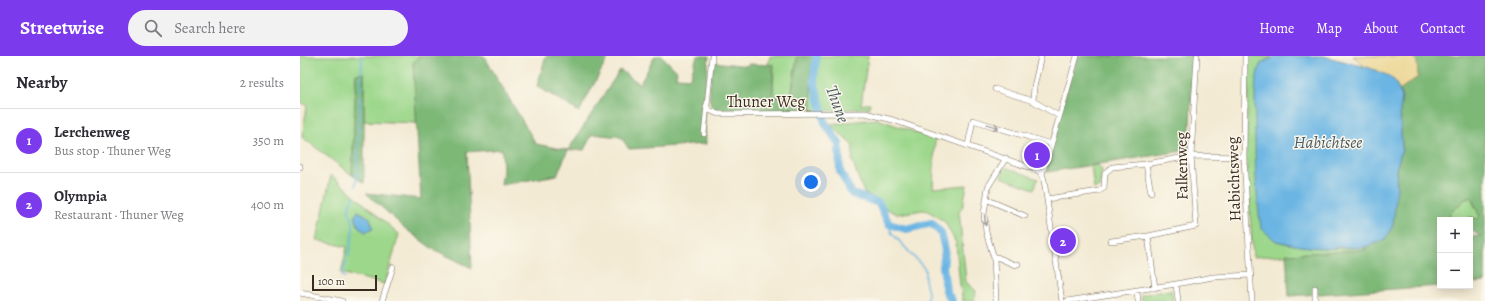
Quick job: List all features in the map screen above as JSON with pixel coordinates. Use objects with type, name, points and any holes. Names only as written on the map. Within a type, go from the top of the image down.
[{"type":"street","points":[[704,134],[712,56]]},
{"type":"street","points":[[1033,101],[1034,87],[1041,56]]},
{"type":"street","points":[[1062,301],[1042,174],[1077,56]]},
{"type":"street","name":"Falkenweg","points":[[1111,241],[1148,236],[1196,226],[1191,156],[1197,56]]},
{"type":"street","name":"Habichtsweg","points":[[1245,56],[1244,157],[1252,301]]},
{"type":"street","points":[[995,89],[1033,101],[1059,116]]},
{"type":"street","name":"Thuner Weg","points":[[706,106],[709,110],[718,114],[867,113],[893,120],[1006,158],[1037,170],[1042,174]]},
{"type":"street","points":[[968,145],[974,120],[1051,144]]},
{"type":"street","points":[[1047,199],[1099,191],[1104,188],[1105,173],[1112,167],[1146,164],[1191,156],[1244,157]]},
{"type":"street","points":[[996,301],[994,258],[986,232],[984,214],[988,187],[1006,158]]},
{"type":"street","points":[[1146,164],[1151,193]]},
{"type":"street","points":[[986,199],[1025,216]]},
{"type":"street","points":[[1148,236],[1155,288]]},
{"type":"street","points":[[994,258],[997,257],[1015,265],[1018,264]]},
{"type":"street","points":[[382,301],[393,267]]},
{"type":"street","points":[[1067,301],[1137,291],[1213,277],[1250,275]]},
{"type":"street","points":[[1176,284],[1178,301]]},
{"type":"street","points":[[1315,288],[1315,301]]},
{"type":"street","points":[[1137,291],[1138,301]]},
{"type":"street","points":[[300,293],[318,299],[342,301]]},
{"type":"green space","points":[[300,56],[419,56],[413,63],[417,123],[364,121],[364,73],[356,75],[352,175],[302,137],[307,106],[300,101]]},
{"type":"green space","points":[[419,56],[484,56],[536,144],[568,150],[557,175],[501,185],[503,170],[502,149],[467,152],[472,268],[433,249],[407,230],[366,193],[421,199],[413,63]]},
{"type":"green space","points":[[546,56],[609,56],[579,112],[537,86]]},
{"type":"green space","points":[[655,56],[662,56],[677,71],[676,77],[690,78],[697,56],[709,56],[704,102],[706,144],[629,149],[621,137],[592,134],[584,150],[568,150],[620,70],[640,84]]},
{"type":"green space","points":[[770,56],[797,56],[791,95],[773,96],[774,65],[768,65]]},
{"type":"green space","points":[[798,56],[813,56],[811,74],[812,112],[719,110],[712,106],[710,101],[710,91],[713,62],[748,66],[748,64],[773,65],[773,97],[791,96]]},
{"type":"green space","points":[[813,56],[868,56],[861,105],[870,103],[869,108],[812,112],[811,74]]},
{"type":"green space","points":[[1077,56],[1193,56],[1189,150],[1047,172],[1049,152]]},
{"type":"green space","points":[[1249,56],[1272,57],[1261,63],[1276,241],[1320,248],[1365,247],[1365,250],[1253,257],[1246,157]]},
{"type":"green space","points":[[1413,56],[1485,56],[1485,282],[1473,283],[1473,237],[1481,236],[1473,232],[1473,218],[1478,219],[1480,217],[1471,197],[1464,200],[1452,211],[1449,217],[1437,217],[1437,286],[1289,296],[1286,254],[1365,250],[1365,247],[1385,240],[1397,187],[1396,169],[1402,150],[1400,111],[1402,97],[1399,90],[1418,77],[1417,63]]},
{"type":"green space","points":[[364,73],[364,183],[352,175],[356,74]]},
{"type":"green space","points":[[877,119],[935,139],[933,188],[967,185],[963,206],[959,211],[966,282],[976,291],[974,301],[963,301],[956,243],[945,222],[928,211],[923,210],[897,214],[885,208],[879,200],[864,193],[852,160],[853,146],[830,124]]},
{"type":"green space","points":[[1098,165],[1102,170],[1100,185],[1098,188],[1094,189],[1091,166]]},
{"type":"green space","points":[[1005,167],[1038,179],[1034,189],[1001,177]]},
{"type":"green space","points":[[331,175],[399,234],[385,284],[341,273],[347,247],[317,240]]},
{"type":"green space","points":[[1471,197],[1480,217],[1478,219],[1473,217],[1449,217],[1451,211],[1463,200]]},
{"type":"green space","points":[[1171,290],[1173,301],[1142,301],[1141,295]]},
{"type":"sand","points":[[1353,56],[1413,56],[1417,62],[1418,77],[1399,90],[1399,88],[1379,72],[1363,66],[1362,63]]},
{"type":"water","name":"Habichtsee","points":[[1276,56],[1323,56],[1370,68],[1389,76],[1395,81],[1402,97],[1400,111],[1402,150],[1396,169],[1397,187],[1393,225],[1385,240],[1365,247],[1342,247],[1330,249],[1300,246],[1276,241],[1261,228],[1256,172],[1255,88],[1261,63]]},
{"type":"water","points":[[358,211],[370,218],[373,228],[365,232],[358,226],[355,216]]},
{"type":"waterway","points":[[357,169],[362,56]]},
{"type":"waterway","name":"Thune","points":[[816,56],[814,80],[825,123],[839,144],[840,171],[852,194],[879,203],[889,224],[906,229],[932,223],[941,233],[945,250],[943,267],[946,291],[952,301]]},
{"type":"waterway","points":[[356,186],[357,172]]},
{"type":"waterway","points":[[348,257],[353,226],[349,207],[354,196]]},
{"type":"waterway","points":[[889,224],[891,232],[925,269],[925,280],[928,292],[927,301]]},
{"type":"waterway","points":[[345,278],[342,275],[347,260]]},
{"type":"place","name":"Lerchenweg","points":[[1037,155]]},
{"type":"place","name":"Olympia","points":[[1063,241]]}]
